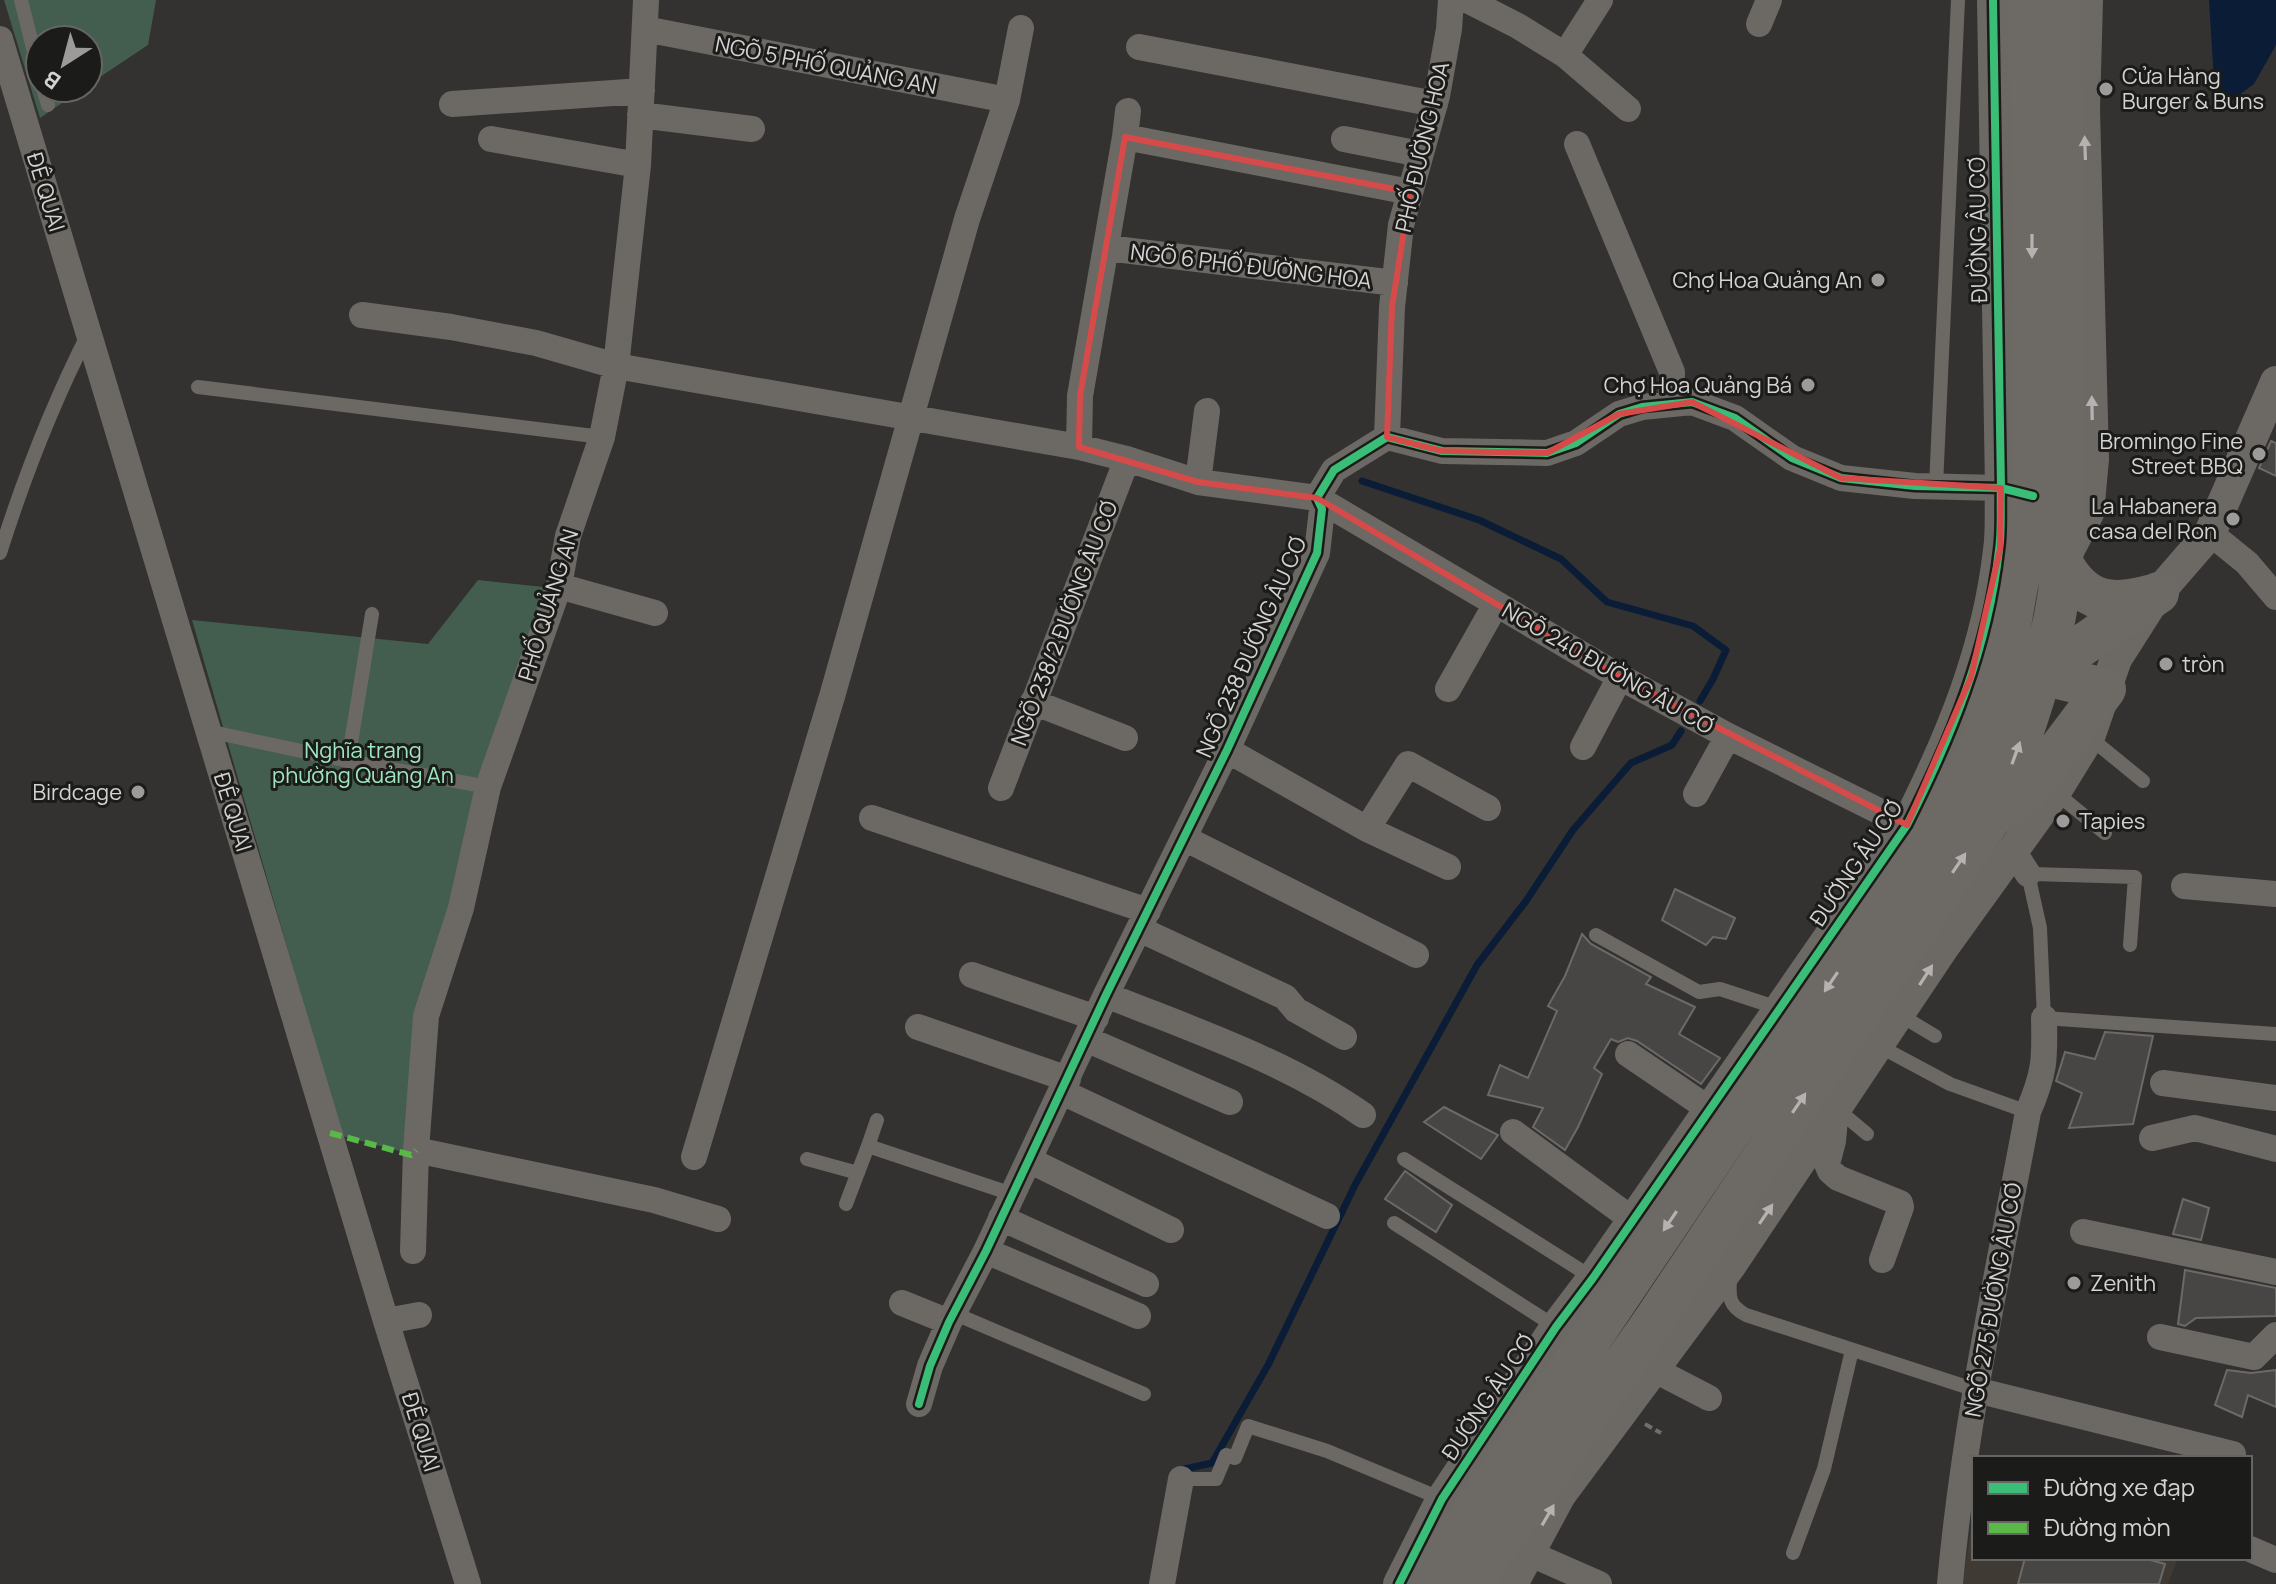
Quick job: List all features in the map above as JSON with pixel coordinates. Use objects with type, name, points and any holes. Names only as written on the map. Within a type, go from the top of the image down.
[{"type":"main road","name":"ĐƯỜNG ÂU CƠ","points":[[1425,1584],[1606,1288],[1953,801],[1984,736],[2055,615],[2062,563],[2065,356],[2045,58],[2028,0]]},
{"type":"main road","name":"ĐƯỜNG ÂU CƠ","points":[[1471,1584],[1654,1321],[2010,847],[2022,669],[2017,492],[2045,58],[2059,0]]},
{"type":"main road","points":[[2062,563],[2080,588],[2108,602],[2158,593]]},
{"type":"main road","points":[[2022,669],[2158,593]]},
{"type":"main road","points":[[2010,847],[2025,795],[2105,689],[2022,669]]},
{"type":"main road","points":[[1606,1288],[1654,1321]]},
{"type":"street","name":"PHỐ QUẢNG AN","points":[[413,1251],[416,1150],[426,1016],[461,908],[488,787],[559,586],[568,536],[602,437],[616,366],[638,165],[646,0]]},
{"type":"street","name":"PHỐ ĐƯỜNG HOA","points":[[1387,437],[1401,225],[1435,104],[1449,29],[1451,0]]},
{"type":"street","points":[[1467,0],[1565,55],[1628,109]]},
{"type":"street","points":[[1565,55],[1600,0]]},
{"type":"street","name":"ĐƯỜNG ÂU CƠ","points":[[1399,1584],[1442,1499],[1556,1327],[1606,1288],[1633,1220],[1907,825],[1942,756],[1970,684],[1990,608],[2000,549],[2017,492],[1993,0]]},
{"type":"street","name":"ĐƯỜNG ÂU CƠ","points":[[2062,563],[2088,513],[2093,459],[2084,109],[2087,0]]},
{"type":"street","points":[[694,1157],[913,417],[967,219],[1007,100],[1021,28]]},
{"type":"street","name":"NGÕ 5 PHỐ QUẢNG AN","points":[[645,29],[1007,100]]},
{"type":"street","name":"ĐÊ QUAI","points":[[0,39],[468,1584]]},
{"type":"street","points":[[1139,47],[1435,104]]},
{"type":"street","points":[[452,104],[641,103],[752,129]]},
{"type":"street","points":[[1079,447],[1080,396],[1102,280],[1128,111]]},
{"type":"street","points":[[1125,137],[1410,192]]},
{"type":"street","points":[[491,139],[638,165]]},
{"type":"street","points":[[1344,139],[1420,154]]},
{"type":"street","points":[[1577,144],[1672,372],[1671,403]]},
{"type":"street","name":"NGÕ 6 PHỐ ĐƯỜNG HOA","points":[[1107,248],[1395,283]]},
{"type":"street","points":[[362,315],[451,327],[536,343],[616,366],[1079,447],[1198,482],[1317,498],[1334,470],[1387,437],[1442,451],[1547,453],[1576,443],[1619,414],[1671,403],[1692,402],[1735,418],[1792,458],[1830,475],[1876,484],[2017,492]]},
{"type":"street","name":"ĐƯỜNG ÂU CƠ","points":[[1512,1584],[1526,1552],[1560,1495],[1730,1266],[2010,847],[2055,792],[2089,737],[2116,659],[2158,593],[2210,533],[2276,382]]},
{"type":"street","points":[[1198,482],[1207,411]]},
{"type":"street","name":"NGÕ 238/2 ĐƯỜNG ÂU CƠ","points":[[1001,788],[1127,459]]},
{"type":"street","name":"NGÕ 240 ĐƯỜNG ÂU CƠ","points":[[1317,498],[1620,677],[1728,736],[1907,825]]},
{"type":"street","name":"NGÕ 238 ĐƯỜNG ÂU CƠ","points":[[919,1404],[930,1366],[951,1318],[1227,750],[1317,553],[1322,509],[1317,498]]},
{"type":"street","points":[[2210,533],[2247,563],[2276,597]]},
{"type":"street","points":[[559,586],[655,613]]},
{"type":"street","points":[[1448,689],[1496,604]]},
{"type":"street","points":[[1583,747],[1620,677]]},
{"type":"street","points":[[1033,702],[1125,738]]},
{"type":"street","points":[[1696,794],[1728,736]]},
{"type":"street","points":[[1227,750],[1367,829],[1448,867]]},
{"type":"street","points":[[1367,829],[1408,764],[1488,808]]},
{"type":"street","points":[[872,818],[1144,920],[1285,997],[1296,1010],[1344,1037]]},
{"type":"street","points":[[1184,838],[1416,955]]},
{"type":"street","points":[[2184,886],[2276,894]]},
{"type":"street","points":[[972,975],[1096,1017],[1194,1029],[1317,1085],[1363,1115]]},
{"type":"street","points":[[1096,1017],[1230,1102]]},
{"type":"street","name":"NGÕ 275 ĐƯỜNG ÂU CƠ","points":[[1950,1584],[1955,1525],[1976,1390],[2028,1112],[2045,1063],[2044,1018]]},
{"type":"street","points":[[918,1027],[1065,1085],[1327,1216]]},
{"type":"street","points":[[1628,1054],[1709,1109]]},
{"type":"street","points":[[2163,1083],[2276,1098]]},
{"type":"street","points":[[1836,1107],[1827,1164],[1830,1171],[1838,1178],[1895,1199],[1901,1207],[1882,1260]]},
{"type":"street","points":[[2152,1138],[2195,1128],[2276,1149]]},
{"type":"street","points":[[1513,1132],[1633,1220]]},
{"type":"street","points":[[416,1150],[654,1200],[718,1219]]},
{"type":"street","points":[[1029,1160],[1171,1230]]},
{"type":"street","points":[[1006,1206],[1146,1284]]},
{"type":"street","points":[[2083,1232],[2276,1272]]},
{"type":"street","points":[[986,1251],[1138,1316]]},
{"type":"street","points":[[902,1303],[951,1318]]},
{"type":"street","points":[[386,1321],[419,1315]]},
{"type":"street","points":[[2160,1337],[2254,1357],[2276,1335]]},
{"type":"street","points":[[1653,1369],[1709,1398]]},
{"type":"street","points":[[1976,1390],[2233,1454]]},
{"type":"street","points":[[1162,1584],[1181,1479]]},
{"type":"street","points":[[2252,1550],[2276,1560]]},
{"type":"street","points":[[1526,1552],[1599,1584]]},
{"type":"lane","points":[[21,0],[27,24]]},
{"type":"lane","points":[[1936,486],[1958,0]]},
{"type":"lane","points":[[0,553],[56,397],[89,332]]},
{"type":"lane","points":[[198,387],[602,437]]},
{"type":"lane","points":[[348,761],[372,614]]},
{"type":"lane","points":[[208,731],[488,787]]},
{"type":"lane","points":[[2089,737],[2143,781]]},
{"type":"lane","points":[[2055,792],[2105,833]]},
{"type":"lane","points":[[2010,847],[2135,877],[2130,945]]},
{"type":"lane","points":[[2010,847],[2040,928],[2044,1018],[2276,1034]]},
{"type":"lane","points":[[1596,935],[1699,992],[1720,989],[1778,1008]]},
{"type":"lane","points":[[1900,1015],[1935,1036]]},
{"type":"lane","points":[[1879,1046],[1950,1084],[2028,1112]]},
{"type":"lane","points":[[1836,1107],[1867,1134]]},
{"type":"lane","points":[[846,1204],[877,1120]]},
{"type":"lane","points":[[868,1146],[1006,1206]]},
{"type":"lane","points":[[807,1159],[858,1173]]},
{"type":"lane","points":[[1404,1159],[1606,1288]]},
{"type":"lane","points":[[1394,1223],[1556,1327]]},
{"type":"lane","points":[[1730,1266],[1729,1295],[1735,1309],[1746,1315],[1976,1390]]},
{"type":"lane","points":[[951,1318],[1144,1394]]},
{"type":"lane","points":[[1793,1553],[1824,1469],[1852,1350]]},
{"type":"lane","points":[[1181,1479],[1216,1479],[1226,1455],[1235,1458],[1248,1426],[1327,1451],[1442,1499]]},
{"type":"highlighted area","points":[[1125,137],[1410,192],[1392,307],[1387,437],[1442,451],[1547,453],[1619,414],[1692,402],[1841,478],[2001,488],[2000,549],[1971,677],[1907,825],[1620,677],[1317,498],[1198,482],[1079,447],[1080,396]]},
{"type":"shaded area","points":[[1972,1521],[1972,1560],[2177,1560],[2168,1584],[1963,1584]]},
{"type":"green space","points":[[4,0],[156,0],[148,45],[104,74],[104,24],[24,24],[24,66]]},
{"type":"green space","points":[[36,104],[61,104],[40,118]]},
{"type":"green space","name":"Nghĩa trang phường Quảng An","points":[[478,580],[553,588],[474,830],[411,1154],[342,1136],[192,620],[428,644]]},
{"type":"water","points":[[2209,0],[2276,0],[2276,45],[2254,84],[2216,112]]},
{"type":"building","points":[[2271,441],[2276,443],[2276,476],[2259,468]]},
{"type":"building","points":[[1675,889],[1735,918],[1726,939],[1713,937],[1706,945],[1662,920]]},
{"type":"building","points":[[1582,934],[1591,944],[1651,977],[1646,984],[1695,1007],[1679,1034],[1720,1058],[1701,1084],[1637,1041],[1628,1038],[1618,1042],[1611,1039],[1594,1068],[1602,1074],[1565,1150],[1533,1127],[1543,1108],[1488,1095],[1500,1065],[1528,1078],[1557,1011],[1548,1006],[1565,976]]},
{"type":"building","points":[[2105,1032],[2153,1036],[2133,1124],[2069,1128],[2082,1093],[2056,1081],[2065,1052],[2095,1059]]},
{"type":"building","points":[[1444,1107],[1498,1135],[1481,1159],[1424,1122]]},
{"type":"building","points":[[1405,1171],[1452,1205],[1436,1232],[1385,1199]]},
{"type":"building","points":[[2183,1199],[2209,1208],[2201,1240],[2173,1234]]},
{"type":"building","points":[[2185,1270],[2276,1288],[2276,1316],[2196,1318],[2185,1326],[2178,1324]]},
{"type":"building","points":[[2227,1370],[2251,1373],[2276,1370],[2276,1407],[2248,1395],[2242,1417],[2215,1405]]},
{"type":"building","points":[[2024,1560],[2150,1560],[2165,1564],[2159,1584],[2018,1584]]},
{"type":"waterway","points":[[1362,481],[1479,520],[1561,559],[1607,602],[1693,626],[1726,650],[1700,701]]},
{"type":"waterway","points":[[1180,1470],[1212,1463],[1268,1365],[1355,1185],[1477,965],[1526,901],[1573,830],[1631,763],[1672,745],[1681,731]]},
{"type":"marked path","points":[[330,1133],[411,1155],[416,1150]]},
{"type":"cycle path","points":[[1399,1584],[1442,1499],[1556,1327],[1907,825],[1953,726],[1986,622],[2000,535],[1993,0]]},
{"type":"cycle path","points":[[919,1404],[930,1366],[949,1322],[1227,750],[1317,553],[1322,509],[1317,498],[1334,470],[1387,437],[1442,451],[1547,453],[1576,443],[1619,414],[1642,407],[1692,402],[1735,418],[1792,458],[1841,478],[1915,486],[2001,488],[2033,496]]},
{"type":"place","name":"Cửa Hàng Burger & Buns","points":[[2106,89]]},
{"type":"place","name":"Chợ Hoa Quảng An","points":[[1878,280]]},
{"type":"place","name":"Chợ Hoa Quảng Bá","points":[[1808,385]]},
{"type":"place","name":"Bromingo Fine Street BBQ","points":[[2259,454]]},
{"type":"place","name":"La Habanera casa del Ron","points":[[2233,519]]},
{"type":"place","name":"tròn","points":[[2166,664]]},
{"type":"place","name":"Birdcage","points":[[138,792]]},
{"type":"place","name":"Tapies","points":[[2063,821]]},
{"type":"place","name":"Zenith","points":[[2074,1283]]}]
